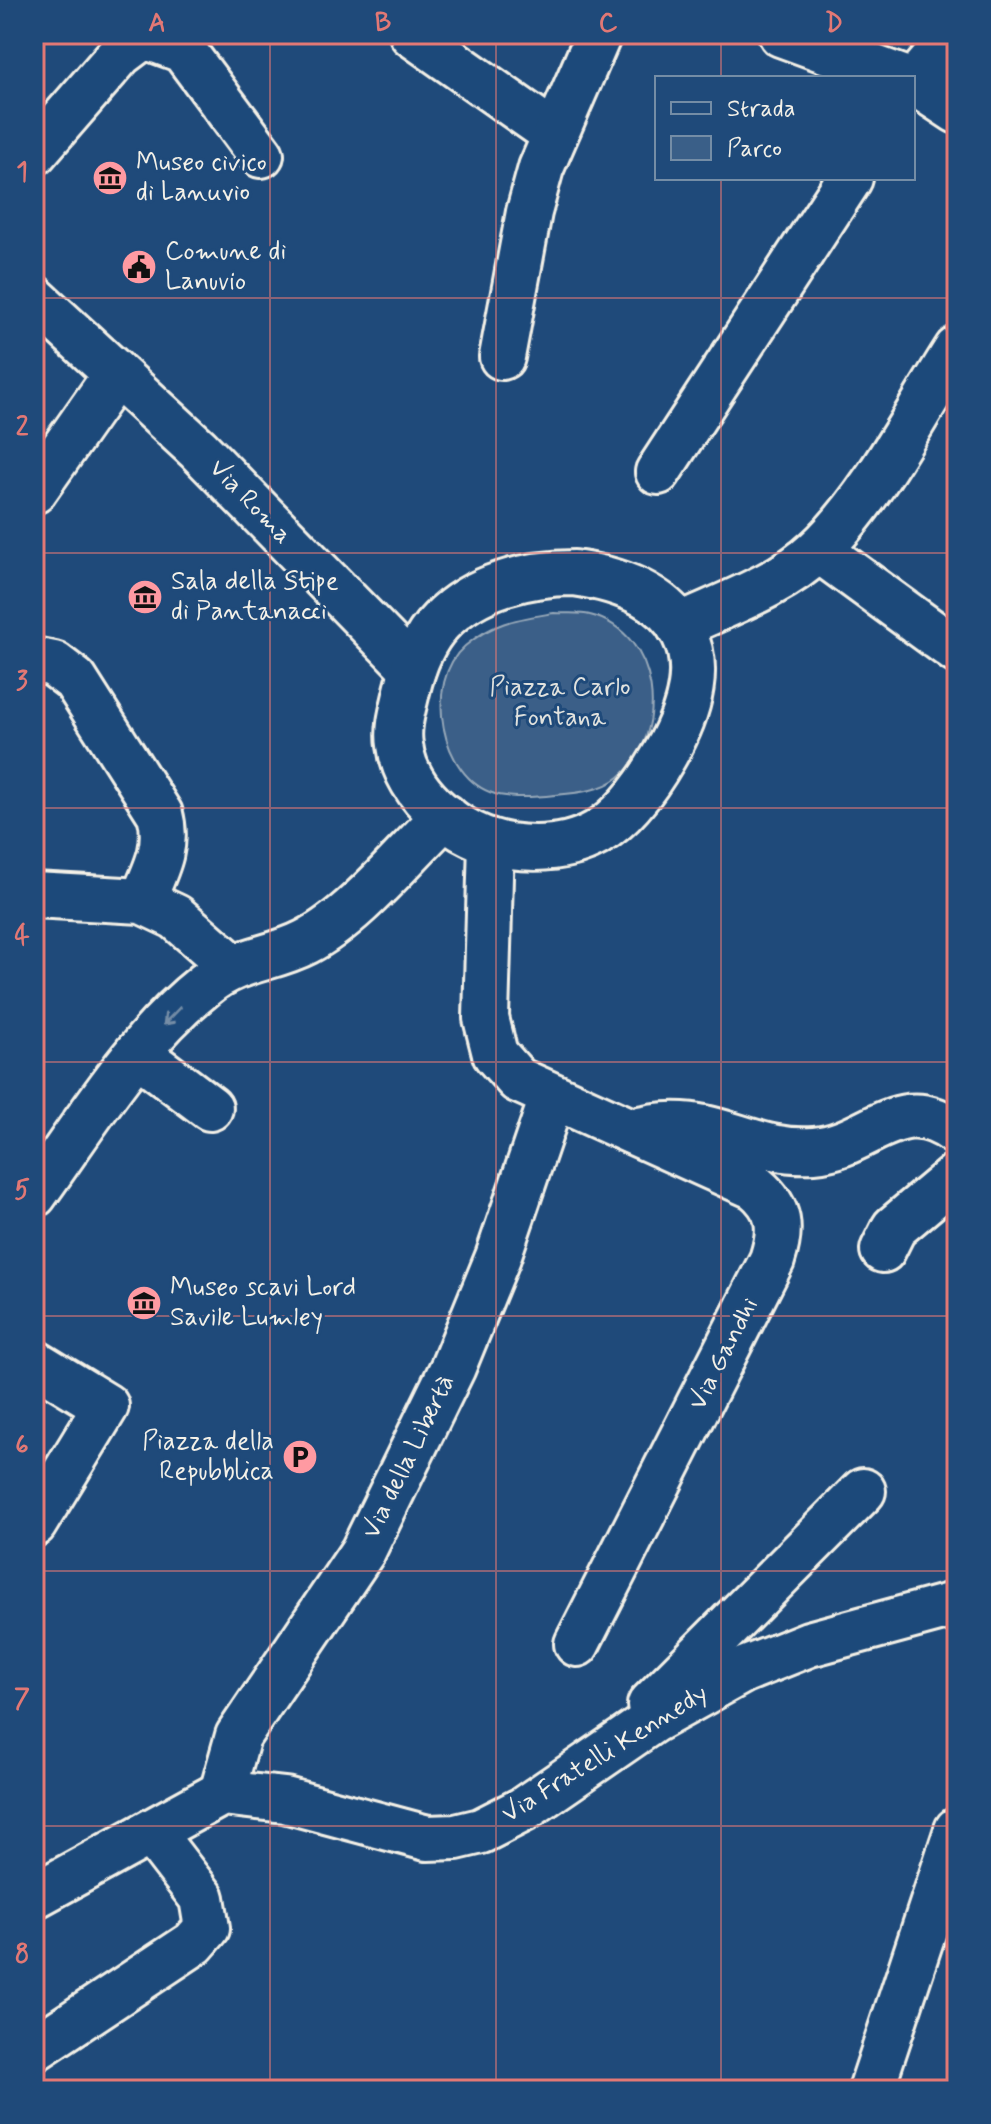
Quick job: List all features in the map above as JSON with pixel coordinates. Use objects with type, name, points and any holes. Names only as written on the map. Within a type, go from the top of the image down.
[{"type":"street","points":[[412,34],[553,133]]},
{"type":"street","points":[[502,357],[529,212],[553,133],[599,34]]},
{"type":"street","points":[[781,34],[895,76]]},
{"type":"street","points":[[915,78],[956,34]]},
{"type":"street","points":[[34,153],[120,54],[140,39],[153,39],[183,50],[261,155]]},
{"type":"street","points":[[915,85],[957,111]]},
{"type":"street","points":[[658,472],[756,317],[849,180]]},
{"type":"street","name":"Via Roma","points":[[34,298],[198,449],[413,669]]},
{"type":"street","points":[[679,626],[767,586],[819,550],[877,476],[957,349]]},
{"type":"street","points":[[34,491],[116,374]]},
{"type":"street","points":[[819,550],[957,651]]},
{"type":"street","points":[[574,573],[614,580],[654,599],[679,626],[693,663],[693,691],[679,731],[640,792],[598,833],[570,845],[538,848],[491,842],[445,816],[425,799],[408,777],[400,748],[401,718],[413,669],[429,635],[454,610],[494,587],[536,574],[574,573]]},
{"type":"street","points":[[34,660],[54,664],[75,680],[160,814],[165,837],[163,849],[142,901]]},
{"type":"street","points":[[34,1195],[137,1053],[179,1008],[232,966],[292,948],[321,932],[445,816]]},
{"type":"street","name":"Via Gandhi","points":[[491,842],[487,1029],[502,1064],[518,1080],[552,1098],[755,1187],[778,1213],[780,1230],[772,1260],[577,1644]]},
{"type":"street","points":[[34,895],[142,901],[176,917],[232,966]]},
{"type":"street","points":[[137,1053],[210,1108]]},
{"type":"street","name":"Via della Libertà","points":[[222,1793],[238,1736],[363,1551],[453,1367],[498,1257],[552,1098]]},
{"type":"street","points":[[630,1132],[664,1123],[697,1124],[770,1147],[799,1150],[833,1146],[912,1115],[936,1119],[957,1133]]},
{"type":"street","points":[[883,1250],[894,1228],[957,1175]]},
{"type":"street","points":[[34,1362],[106,1406],[34,1524]]},
{"type":"street","points":[[587,1768],[863,1491]]},
{"type":"street","name":"Via Fratelli Kennedy","points":[[222,1793],[285,1800],[427,1838],[456,1837],[507,1819],[587,1768],[652,1721],[744,1670],[809,1644],[957,1604]]},
{"type":"street","points":[[34,1896],[222,1793]]},
{"type":"street","points":[[871,2090],[894,2012],[957,1830]]},
{"type":"street","points":[[34,2049],[194,1943],[207,1928],[202,1898],[152,1833]]},
{"type":"green space","name":"Piazza Carlo Fontana","points":[[554,613],[590,615],[614,625],[632,642],[644,663],[651,687],[651,712],[646,736],[636,758],[619,777],[605,785],[580,792],[541,796],[495,794],[476,785],[461,769],[450,750],[444,728],[444,682],[452,662],[465,646],[486,631],[507,622]]},
{"type":"place","name":"Museo civico di Lanuvio","points":[[110,178]]},
{"type":"place","name":"Comune di Lanuvio","points":[[139,267]]},
{"type":"place","name":"Sala della Stipe di Pantanacci","points":[[145,597]]},
{"type":"place","name":"Museo scavi Lord Savile Lumley","points":[[144,1303]]},
{"type":"place","name":"Piazza della Repubblica","points":[[300,1457]]}]
